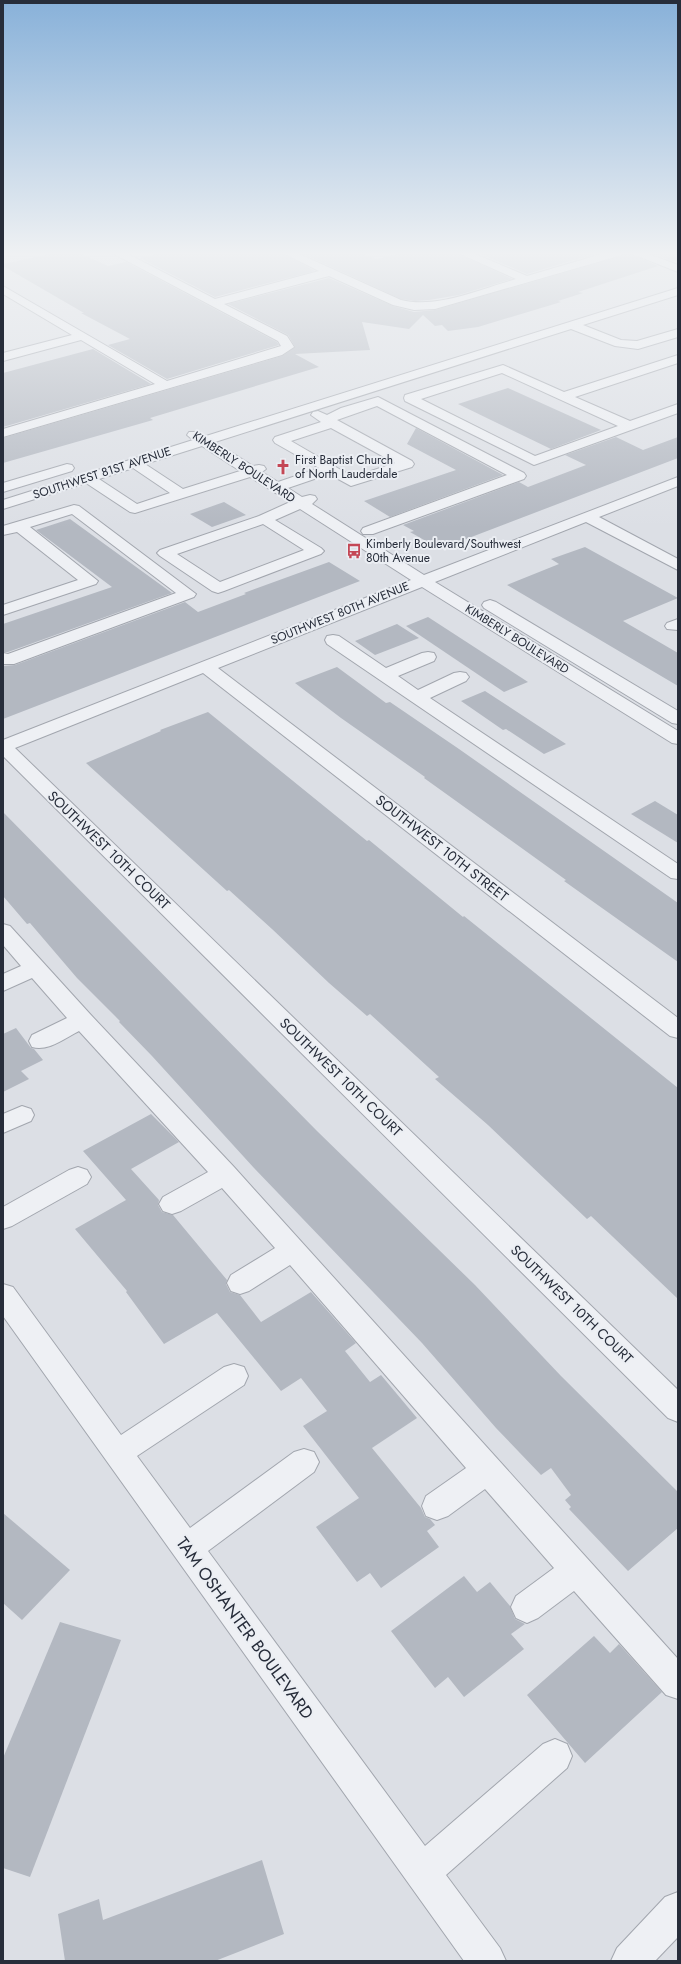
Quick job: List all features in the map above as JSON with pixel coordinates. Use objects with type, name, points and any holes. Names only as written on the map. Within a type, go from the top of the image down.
[{"type":"street","points":[[3,357],[49,345]]},
{"type":"street","points":[[97,345],[165,385]]},
{"type":"street","points":[[3,433],[278,352],[288,347],[287,345]]},
{"type":"street","name":"SOUTHWEST 81ST AVENUE","points":[[3,505],[134,463],[207,435],[307,409],[510,345]]},
{"type":"street","points":[[421,359],[467,380]]},
{"type":"street","points":[[564,396],[678,359]]},
{"type":"street","points":[[630,426],[503,369],[410,398],[534,461],[630,426],[678,408]]},
{"type":"street","points":[[307,409],[329,421],[407,464],[351,482],[280,440],[329,421],[346,411],[378,401],[519,476],[368,531]]},
{"type":"street","name":"KIMBERLY BOULEVARD","points":[[185,432],[207,435],[422,581],[678,739]]},
{"type":"street","points":[[134,463],[181,494]]},
{"type":"street","name":"SOUTHWEST 81ST AVENUE","points":[[3,488],[77,465]]},
{"type":"street","points":[[282,485],[330,469]]},
{"type":"street","points":[[88,478],[135,508],[257,470]]},
{"type":"street","name":"SOUTHWEST 80TH AVENUE","points":[[3,746],[678,481]]},
{"type":"street","points":[[264,519],[316,551],[218,588],[165,553],[264,519],[306,501]]},
{"type":"street","name":"KIMBERLY BOULEVARD","points":[[306,501],[368,531],[678,719]]},
{"type":"street","points":[[3,531],[74,509],[188,594],[8,660],[3,658]]},
{"type":"street","points":[[587,517],[678,565]]},
{"type":"street","points":[[3,610],[90,581],[19,526]]},
{"type":"street","points":[[333,640],[678,873]]},
{"type":"street","points":[[385,675],[428,657]]},
{"type":"street","name":"SOUTHWEST 10TH STREET","points":[[206,667],[678,1030]]},
{"type":"street","points":[[417,697],[460,677]]},
{"type":"street","name":"SOUTHWEST 10TH COURT","points":[[3,746],[678,1409]]},
{"type":"street","points":[[3,931],[82,1020],[225,1174],[678,1683]]},
{"type":"street","points":[[3,983],[36,968]]},
{"type":"street","points":[[40,1041],[82,1020]]},
{"type":"street","points":[[172,1204],[225,1174]]},
{"type":"street","points":[[3,1219],[78,1177]]},
{"type":"street","points":[[240,1283],[293,1250]]},
{"type":"street","name":"TAM OSHANTER BOULEVARD","points":[[3,1295],[487,1961]]},
{"type":"street","points":[[118,1453],[234,1376]]},
{"type":"street","points":[[187,1548],[304,1462]]},
{"type":"street","points":[[437,1506],[487,1470]]},
{"type":"street","points":[[527,1607],[576,1570]]},
{"type":"street","points":[[422,1872],[555,1756]]},
{"type":"street","points":[[630,1961],[678,1910]]},
{"type":"building","points":[[108,345],[279,345],[279,345],[167,379]]},
{"type":"building","points":[[294,345],[368,345],[370,350],[295,354],[319,367],[150,418],[153,420],[3,463],[3,438],[282,356],[295,347]]},
{"type":"building","points":[[93,349],[151,384],[3,427],[3,373]]},
{"type":"building","points":[[508,388],[601,430],[551,449],[458,404]]},
{"type":"building","points":[[416,428],[503,475],[390,517],[364,501],[456,470],[407,444]]},
{"type":"building","points":[[616,437],[643,450],[678,437],[678,458],[440,549],[410,532],[414,531],[403,525],[519,482],[528,487],[586,465],[565,455]]},
{"type":"building","points":[[224,502],[246,515],[212,527],[190,514]]},
{"type":"building","points":[[70,519],[172,593],[8,652],[3,652],[3,624],[112,587],[36,530]]},
{"type":"building","points":[[585,547],[678,598],[623,621],[678,653],[678,686],[507,585],[559,564],[551,559]]},
{"type":"building","points":[[329,562],[360,581],[3,719],[3,666],[15,665],[185,602],[198,612],[246,594],[244,593]]},
{"type":"building","points":[[428,617],[528,682],[504,692],[406,626]]},
{"type":"building","points":[[397,624],[419,638],[375,655],[355,641]]},
{"type":"building","points":[[337,667],[386,703],[390,702],[459,749],[678,903],[678,962],[564,881],[566,880],[424,778],[425,777],[341,718],[295,683]]},
{"type":"building","points":[[485,691],[566,744],[544,754],[506,729],[503,730],[461,701]]},
{"type":"building","points":[[208,712],[367,841],[369,840],[463,917],[464,916],[678,1088],[678,1299],[591,1216],[587,1219],[488,1125],[435,1079],[439,1077],[370,1014],[367,1016],[329,983],[229,890],[227,891],[86,763],[161,731],[160,730]]},
{"type":"building","points":[[655,801],[678,815],[678,843],[631,814]]},
{"type":"building","points":[[3,812],[317,1131],[475,1285],[561,1376],[678,1492],[678,1528],[628,1571],[569,1509],[571,1507],[565,1500],[571,1495],[551,1468],[541,1475],[496,1428],[422,1343],[254,1168],[119,1022],[120,1021],[77,978],[30,923],[27,924],[3,896]]},
{"type":"building","points":[[16,1028],[31,1048],[34,1049],[43,1060],[21,1071],[29,1079],[3,1092],[3,1034]]},
{"type":"building","points":[[151,1114],[179,1142],[131,1169],[159,1200],[158,1205],[162,1212],[173,1215],[227,1280],[226,1284],[230,1292],[240,1295],[261,1322],[311,1292],[356,1343],[345,1351],[370,1382],[381,1375],[417,1418],[372,1448],[421,1508],[425,1517],[430,1519],[435,1525],[427,1531],[439,1547],[381,1588],[370,1573],[357,1582],[316,1527],[359,1498],[303,1426],[327,1411],[301,1378],[281,1391],[217,1313],[164,1344],[126,1292],[127,1291],[75,1229],[126,1200],[83,1151]]},
{"type":"building","points":[[3,1513],[70,1570],[22,1620],[3,1603]]},
{"type":"building","points":[[464,1576],[477,1592],[490,1582],[510,1606],[515,1619],[525,1624],[511,1634],[524,1649],[464,1697],[448,1677],[435,1688],[391,1631]]},
{"type":"building","points":[[60,1622],[121,1640],[30,1877],[3,1868],[3,1758]]},
{"type":"building","points":[[594,1636],[610,1653],[619,1644],[662,1692],[585,1763],[527,1695]]},
{"type":"building","points":[[262,1860],[284,1934],[215,1961],[65,1961],[58,1914],[99,1899],[103,1920]]},
{"type":"place","name":"First Baptist Church of North Lauderdale","points":[[283,467]]},
{"type":"place","name":"Kimberly Boulevard/Southwest 80th Avenue","points":[[354,551]]}]
